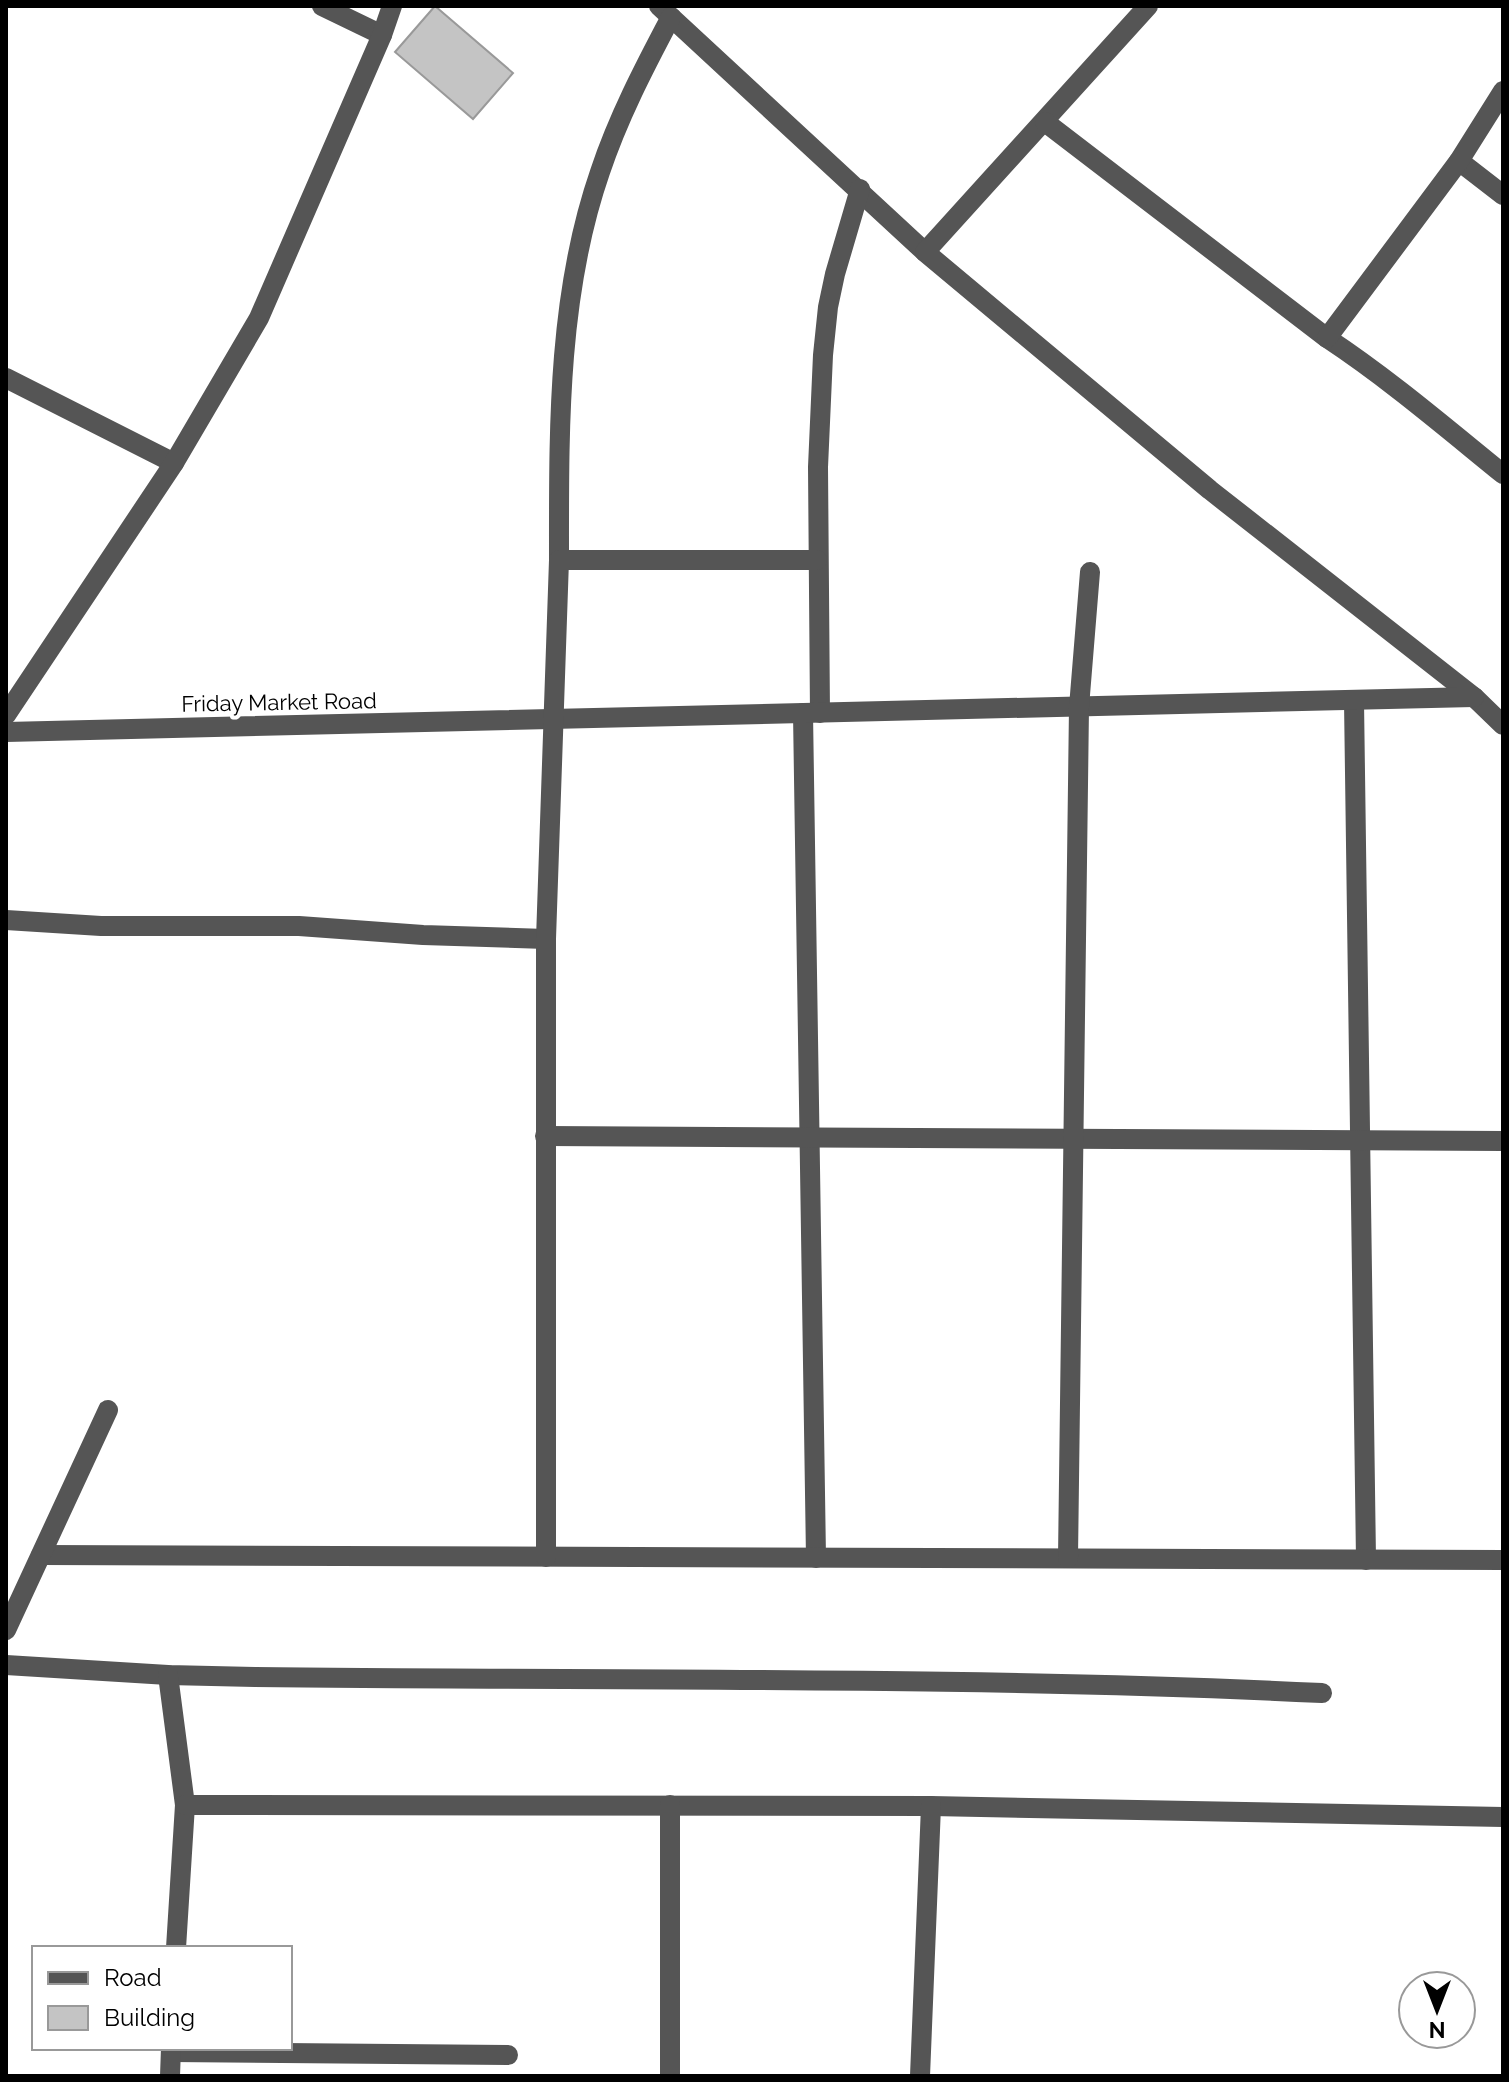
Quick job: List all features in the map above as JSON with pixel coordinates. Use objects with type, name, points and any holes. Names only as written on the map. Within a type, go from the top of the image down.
[{"type":"street","points":[[322,6],[382,35]]},
{"type":"street","points":[[6,715],[174,463],[259,318],[392,6]]},
{"type":"street","points":[[925,252],[1148,6]]},
{"type":"street","points":[[546,1557],[546,939],[559,560],[559,406],[574,273],[599,174],[665,11],[925,252],[1210,490],[1474,697],[1503,725]]},
{"type":"street","points":[[1327,338],[1459,161],[1503,91]]},
{"type":"street","points":[[1045,122],[1327,338],[1408,395],[1503,474]]},
{"type":"street","points":[[1459,161],[1503,195]]},
{"type":"street","points":[[816,1558],[809,1138],[812,713],[819,439],[828,307],[860,189]]},
{"type":"street","points":[[6,378],[174,463]]},
{"type":"street","points":[[559,560],[817,560]]},
{"type":"street","points":[[1068,1558],[1079,707],[1090,572]]},
{"type":"street","name":"Friday Market Road","points":[[6,732],[1474,697]]},
{"type":"street","points":[[1354,701],[1366,1560]]},
{"type":"street","points":[[6,920],[101,926],[299,926],[423,935],[546,939]]},
{"type":"street","points":[[545,1136],[1503,1141]]},
{"type":"street","points":[[6,1630],[108,1410]]},
{"type":"street","points":[[41,1555],[1503,1560]]},
{"type":"street","points":[[6,1665],[168,1675],[1087,1685],[1322,1693]]},
{"type":"street","points":[[168,1675],[185,1805],[176,1946]]},
{"type":"street","points":[[185,1805],[931,1806],[1503,1817]]},
{"type":"street","points":[[670,1805],[670,2076]]},
{"type":"street","points":[[920,2076],[931,1806]]},
{"type":"street","points":[[170,2076],[171,2050],[508,2055]]},
{"type":"building","points":[[435,6],[513,73],[473,119],[395,52]]}]
